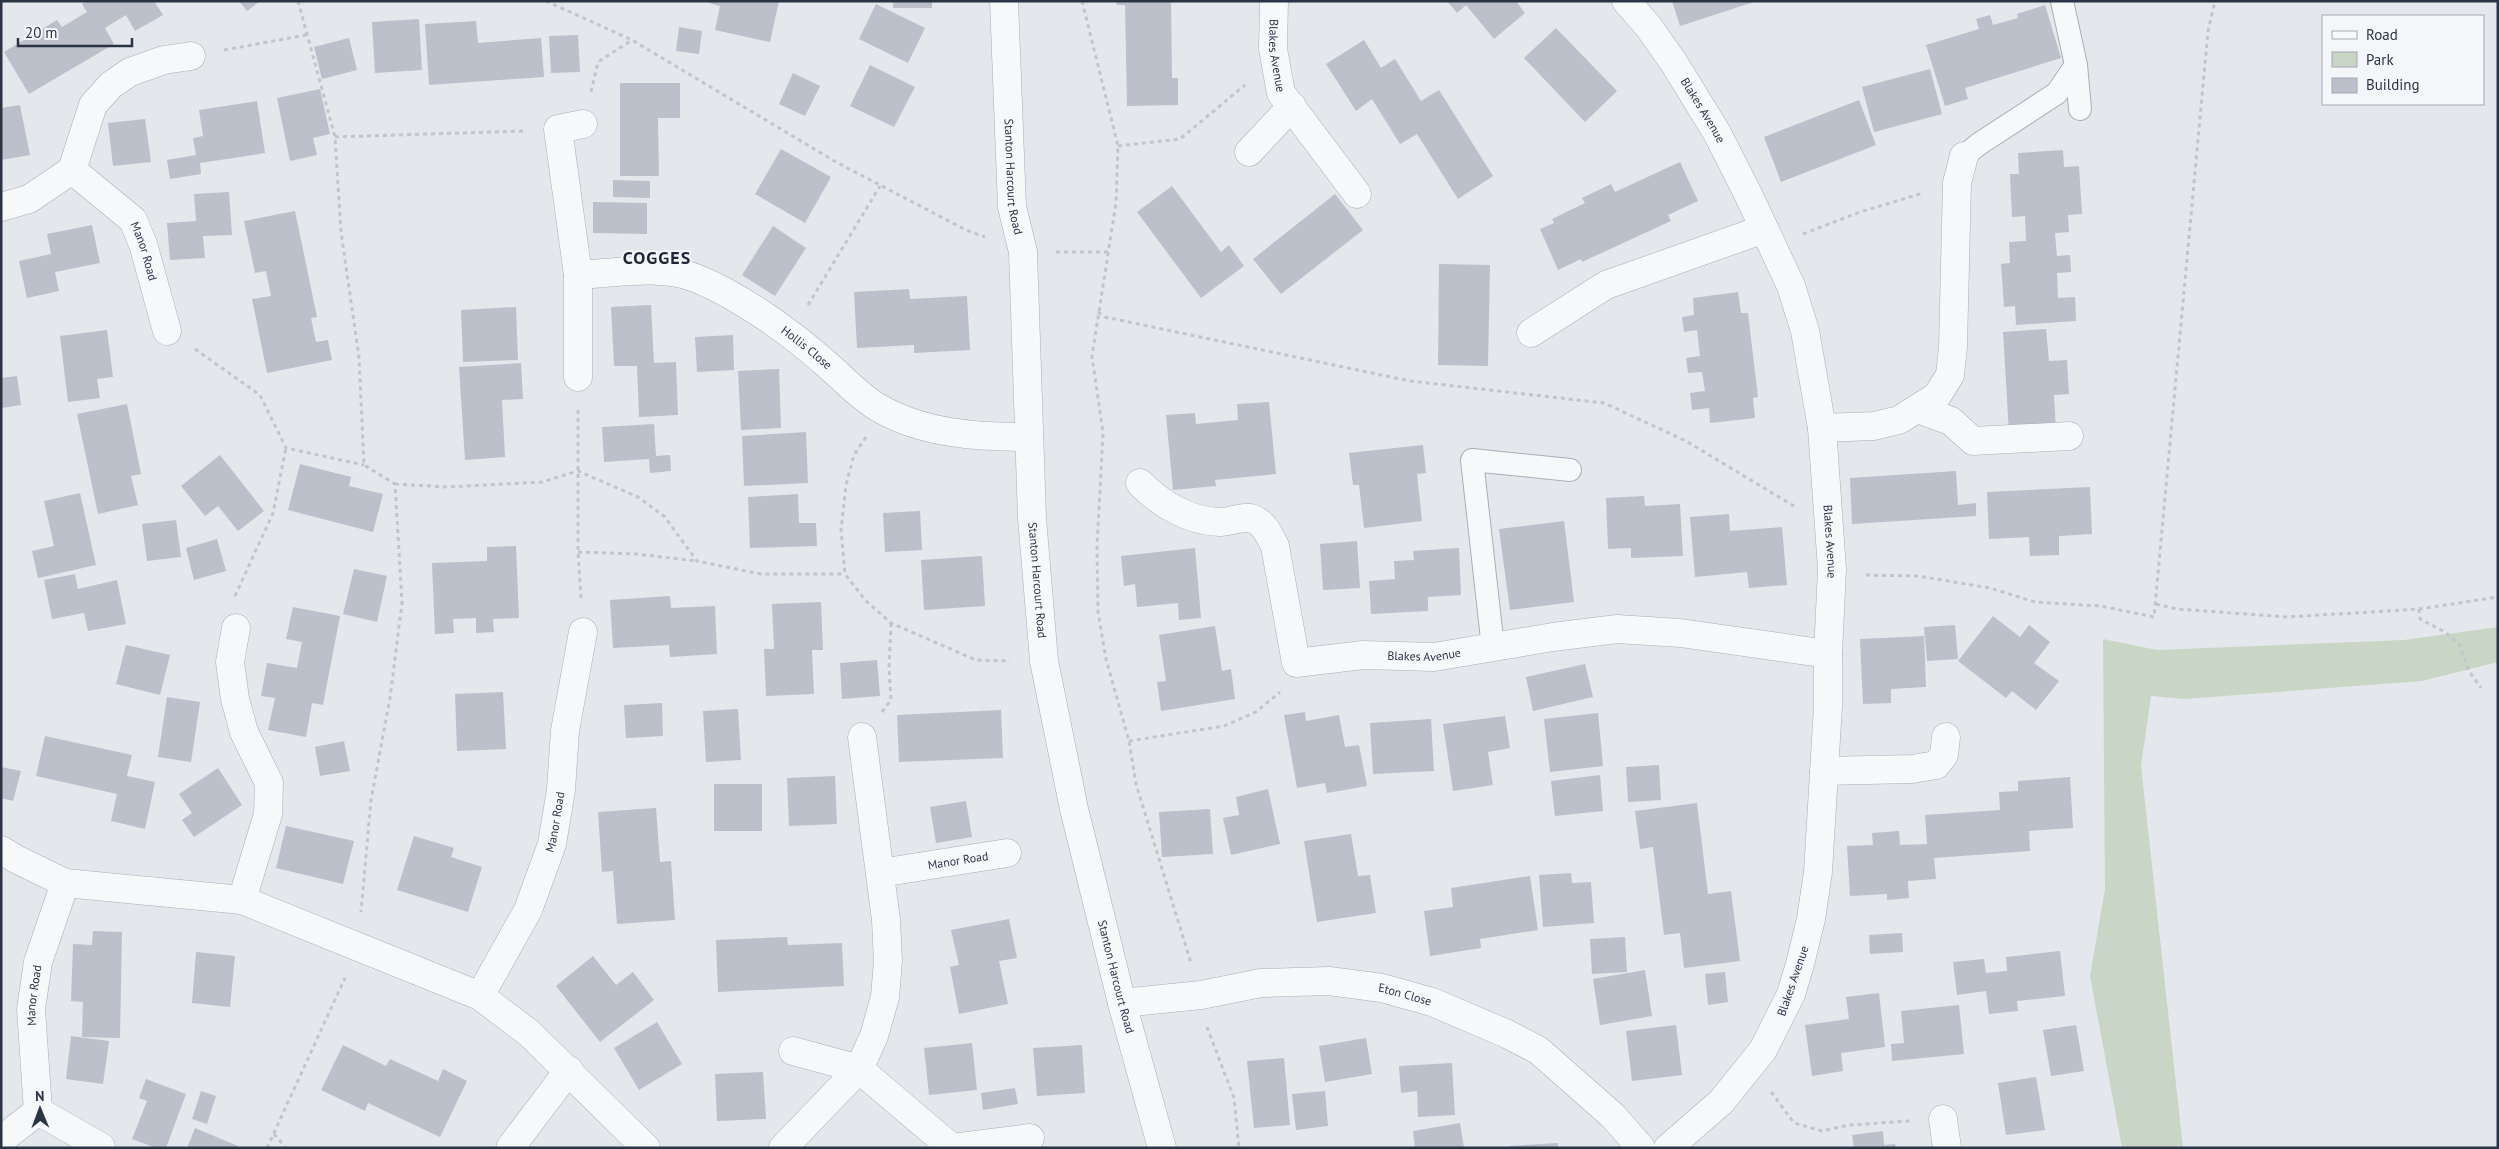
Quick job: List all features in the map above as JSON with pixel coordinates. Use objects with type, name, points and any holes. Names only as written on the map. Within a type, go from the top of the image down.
[{"type":"street","name":"Stanton Harcourt Road","points":[[1004,1],[1012,207],[1023,252],[1032,518],[1044,661],[1074,809],[1122,1003],[1162,1148]]},
{"type":"street","name":"Blakes Avenue","points":[[1274,1],[1273,49],[1281,94],[1357,194]]},
{"type":"street","name":"Blakes Avenue","points":[[1626,1],[1648,26],[1674,62],[1708,120],[1748,194],[1791,286],[1805,331],[1822,428],[1832,569],[1828,654],[1828,706],[1818,872],[1811,918],[1800,964],[1778,1023],[1763,1050],[1721,1102],[1668,1148]]},
{"type":"street","points":[[1,207],[29,199],[72,170],[93,105],[111,85],[130,72],[164,60],[191,56]]},
{"type":"street","name":"Blakes Avenue","points":[[1249,152],[1292,106]]},
{"type":"street","points":[[570,127],[578,275],[578,377]]},
{"type":"street","points":[[1822,428],[1874,426],[1899,420],[1936,396],[1950,375],[1953,347],[1957,183],[1964,156]]},
{"type":"street","name":"Manor Road","points":[[72,170],[133,220],[143,244],[167,331]]},
{"type":"street","points":[[1531,334],[1606,285],[1768,238]]},
{"type":"street","name":"Hollis Close","points":[[578,275],[661,271],[697,278],[791,333],[877,407],[899,418],[937,430],[985,437],[1029,437]]},
{"type":"street","points":[[1918,409],[1952,421],[1973,441],[2069,436]]},
{"type":"street","points":[[1140,483],[1165,504],[1184,514],[1220,522],[1242,518],[1256,520],[1266,530],[1275,546],[1296,663]]},
{"type":"street","points":[[236,628],[230,662],[235,698],[244,732],[269,783],[268,814],[242,900]]},
{"type":"street","name":"Blakes Avenue","points":[[1296,663],[1363,655],[1434,657],[1553,637],[1617,630],[1680,633],[1828,654]]},
{"type":"street","name":"Manor Road","points":[[480,996],[528,910],[552,844],[561,790],[565,731],[583,632]]},
{"type":"street","points":[[783,1148],[859,1069],[874,1036],[885,997],[888,961],[880,873],[862,737]]},
{"type":"street","points":[[1824,772],[1912,769],[1936,765],[1944,755],[1946,737]]},
{"type":"street","points":[[1,850],[65,883],[242,900],[358,944],[480,996],[529,1033],[569,1070],[646,1148]]},
{"type":"street","name":"Manor Road","points":[[880,873],[1007,853]]},
{"type":"street","name":"Manor Road","points":[[38,1111],[32,1009],[38,962],[65,883]]},
{"type":"street","name":"Eton Close","points":[[1122,1003],[1201,995],[1261,983],[1329,981],[1382,988],[1432,1002],[1505,1033],[1538,1050],[1613,1116],[1641,1148]]},
{"type":"street","points":[[793,1051],[859,1069],[952,1148],[1030,1138]]},
{"type":"street","points":[[510,1148],[569,1070]]},
{"type":"street","points":[[1,1140],[38,1111],[101,1147]]},
{"type":"street","points":[[1943,1119],[1947,1148]]},
{"type":"lane","points":[[2062,1],[2076,65],[2080,109]]},
{"type":"lane","points":[[1964,156],[1979,144],[2057,93],[2076,65]]},
{"type":"lane","points":[[1493,648],[1472,460],[1570,470]]},
{"type":"path","points":[[298,1],[336,137],[341,232],[359,357],[364,465]]},
{"type":"path","points":[[546,1],[632,40],[880,186],[966,230],[1023,252],[1110,252]]},
{"type":"path","points":[[1082,1],[1118,146],[1116,203],[1110,252],[1098,312],[1092,356],[1103,433],[1097,546],[1098,612],[1106,659],[1129,741],[1136,784],[1201,995],[1206,1023],[1234,1098],[1239,1148]]},
{"type":"path","points":[[1832,569],[1852,574],[1918,576],[1990,588],[2035,602],[2101,606],[2154,617],[2208,31],[2215,1]]},
{"type":"path","points":[[191,56],[306,34]]},
{"type":"path","points":[[336,137],[570,127],[598,62],[632,40]]},
{"type":"path","points":[[1118,146],[1180,139],[1244,86],[1273,49]]},
{"type":"path","points":[[1768,238],[1957,183]]},
{"type":"path","points":[[791,333],[880,186]]},
{"type":"path","points":[[1098,312],[1105,318],[1410,380],[1604,403],[1686,441],[1798,508]]},
{"type":"path","points":[[167,331],[260,395],[286,448],[272,513],[233,602],[236,628]]},
{"type":"path","points":[[578,377],[578,552],[583,632]]},
{"type":"path","points":[[877,407],[874,424],[854,455],[846,485],[841,530],[844,574],[866,602],[891,623],[976,660],[1044,661]]},
{"type":"path","points":[[286,448],[364,465],[395,484],[447,487],[542,482],[578,471],[638,497],[664,516],[697,561]]},
{"type":"path","points":[[267,1148],[340,990],[358,944],[371,800],[390,698],[402,603],[395,484]]},
{"type":"path","points":[[578,552],[636,554],[697,561],[761,574],[844,574]]},
{"type":"path","points":[[2156,604],[2177,609],[2288,616],[2419,608],[2498,597]]},
{"type":"path","points":[[2419,608],[2420,619],[2445,632],[2459,644],[2469,671],[2481,688]]},
{"type":"path","points":[[862,737],[891,700],[888,668],[891,623]]},
{"type":"path","points":[[1129,741],[1224,726],[1256,712],[1281,692],[1296,663]]},
{"type":"path","points":[[1747,1072],[1776,1096],[1794,1123],[1822,1131],[1849,1125],[1943,1119]]},
{"type":"path","points":[[274,1134],[286,1148]]},
{"type":"green space","points":[[2498,627],[2498,662],[2422,681],[2185,699],[2151,696],[2141,766],[2183,1148],[2122,1148],[2090,976],[2105,889],[2103,639],[2157,650],[2404,640]]},
{"type":"building","points":[[86,1],[154,1],[163,15],[135,31],[126,15],[105,28],[114,44],[29,94],[4,52],[57,20],[62,27],[87,12],[82,4]]},
{"type":"building","points":[[239,1],[260,1],[247,11]]},
{"type":"building","points":[[709,1],[779,1],[770,42],[715,30],[720,6],[709,3]]},
{"type":"building","points":[[893,1],[932,1],[932,8],[893,8]]},
{"type":"building","points":[[1116,1],[1171,1],[1172,78],[1178,78],[1178,105],[1127,106],[1125,5],[1117,5]]},
{"type":"building","points":[[1447,1],[1516,1],[1525,13],[1494,39],[1466,5],[1457,13]]},
{"type":"building","points":[[1672,1],[1754,1],[1754,2],[1680,26]]},
{"type":"building","points":[[876,4],[925,28],[908,63],[859,39]]},
{"type":"building","points":[[2045,5],[2061,58],[1965,88],[1968,99],[1945,106],[1926,45],[1979,29],[1976,19],[1990,15],[1993,25],[2018,18],[2017,14]]},
{"type":"building","points":[[419,19],[422,70],[375,73],[372,22]]},
{"type":"building","points":[[476,21],[478,43],[541,38],[544,77],[429,85],[425,24]]},
{"type":"building","points":[[679,27],[702,31],[699,54],[676,51]]},
{"type":"building","points":[[1556,28],[1617,91],[1585,122],[1524,58]]},
{"type":"building","points":[[578,35],[580,72],[551,73],[549,36]]},
{"type":"building","points":[[349,38],[357,70],[322,79],[314,47]]},
{"type":"building","points":[[1364,40],[1381,68],[1395,59],[1421,101],[1439,90],[1493,176],[1458,199],[1417,134],[1400,144],[1372,99],[1356,111],[1326,64]]},
{"type":"building","points":[[870,65],[915,87],[894,127],[850,106]]},
{"type":"building","points":[[1930,69],[1942,114],[1874,132],[1862,87]]},
{"type":"building","points":[[793,73],[820,86],[805,116],[779,104]]},
{"type":"building","points":[[620,83],[680,83],[680,118],[658,118],[659,176],[620,176]]},
{"type":"building","points":[[320,89],[330,134],[313,138],[317,155],[290,161],[277,98]]},
{"type":"building","points":[[1859,100],[1876,145],[1781,182],[1764,137]]},
{"type":"building","points":[[257,101],[265,153],[200,163],[201,174],[170,179],[167,160],[196,155],[193,138],[203,136],[199,110]]},
{"type":"building","points":[[20,105],[30,155],[1,160],[1,108]]},
{"type":"building","points":[[145,119],[151,162],[113,166],[108,123]]},
{"type":"building","points":[[781,149],[831,177],[805,223],[755,194]]},
{"type":"building","points":[[2063,150],[2064,167],[2079,166],[2082,214],[2068,215],[2069,232],[2055,233],[2057,256],[2070,255],[2071,272],[2057,273],[2058,298],[2075,297],[2076,321],[2016,325],[2015,306],[2004,307],[2001,264],[2010,263],[2009,242],[2026,241],[2025,216],[2012,217],[2010,174],[2019,174],[2018,153]]},
{"type":"building","points":[[1680,162],[1698,201],[1668,215],[1671,221],[1582,262],[1581,259],[1558,270],[1540,229],[1554,223],[1552,219],[1585,203],[1582,198],[1611,184],[1615,192]]},
{"type":"building","points":[[613,180],[650,181],[650,198],[613,197]]},
{"type":"building","points":[[1172,186],[1221,252],[1229,245],[1244,266],[1201,298],[1137,212]]},
{"type":"building","points":[[229,192],[232,235],[203,236],[205,258],[170,260],[167,223],[196,221],[194,194]]},
{"type":"building","points":[[1335,194],[1363,230],[1281,294],[1253,259]]},
{"type":"building","points":[[593,202],[647,203],[647,234],[593,233]]},
{"type":"building","points":[[295,211],[317,317],[311,318],[316,342],[328,340],[332,360],[267,373],[252,299],[271,296],[266,271],[255,273],[244,221]]},
{"type":"building","points":[[92,225],[100,263],[55,272],[59,291],[27,298],[19,261],[51,254],[47,234]]},
{"type":"building","points":[[773,226],[806,248],[775,296],[742,275]]},
{"type":"building","points":[[1439,264],[1490,265],[1488,366],[1438,365]]},
{"type":"building","points":[[909,289],[910,299],[967,296],[970,350],[914,353],[914,345],[857,348],[854,292]]},
{"type":"building","points":[[1738,292],[1741,313],[1748,313],[1758,397],[1753,398],[1755,418],[1710,423],[1709,408],[1692,410],[1690,393],[1705,391],[1702,372],[1688,373],[1686,358],[1700,356],[1697,330],[1684,332],[1682,317],[1694,315],[1693,298]]},
{"type":"building","points":[[651,305],[654,363],[676,362],[678,415],[639,417],[637,366],[614,366],[611,307]]},
{"type":"building","points":[[516,307],[518,360],[463,362],[461,310]]},
{"type":"building","points":[[2046,329],[2049,361],[2067,360],[2069,394],[2054,395],[2056,430],[2009,433],[2003,332]]},
{"type":"building","points":[[107,330],[113,377],[97,379],[100,398],[68,402],[60,336]]},
{"type":"building","points":[[733,335],[734,370],[697,372],[695,337]]},
{"type":"building","points":[[521,363],[523,399],[502,400],[505,457],[465,460],[459,367]]},
{"type":"building","points":[[779,369],[781,428],[741,430],[738,371]]},
{"type":"building","points":[[17,376],[21,405],[2,408],[1,378]]},
{"type":"building","points":[[1269,402],[1276,474],[1215,480],[1216,486],[1173,490],[1166,415],[1195,413],[1196,424],[1238,420],[1237,404]]},
{"type":"building","points":[[127,404],[141,474],[131,476],[138,505],[98,514],[77,414]]},
{"type":"building","points":[[654,424],[656,456],[670,455],[671,471],[650,473],[649,459],[604,462],[602,427]]},
{"type":"building","points":[[806,432],[808,483],[744,486],[742,436]]},
{"type":"building","points":[[1423,445],[1426,473],[1417,474],[1422,521],[1364,528],[1359,485],[1353,485],[1349,453]]},
{"type":"building","points":[[220,455],[264,511],[238,531],[218,506],[205,516],[181,486]]},
{"type":"building","points":[[300,464],[351,477],[349,486],[383,494],[373,532],[288,510]]},
{"type":"building","points":[[1956,471],[1958,505],[1976,503],[1976,516],[1852,524],[1850,478]]},
{"type":"building","points":[[2090,487],[2092,534],[2059,536],[2059,555],[2030,556],[2029,537],[1989,539],[1987,492]]},
{"type":"building","points":[[80,493],[96,565],[38,578],[32,551],[54,546],[44,501]]},
{"type":"building","points":[[798,494],[799,523],[816,523],[817,546],[750,548],[748,497]]},
{"type":"building","points":[[1644,496],[1645,506],[1680,504],[1683,556],[1631,558],[1631,548],[1608,549],[1606,498]]},
{"type":"building","points":[[920,511],[922,550],[885,552],[883,513]]},
{"type":"building","points":[[1729,514],[1730,531],[1782,527],[1787,585],[1749,588],[1747,572],[1695,577],[1690,517]]},
{"type":"building","points":[[176,520],[181,557],[147,561],[142,524]]},
{"type":"building","points":[[1564,521],[1574,602],[1510,610],[1499,529]]},
{"type":"building","points":[[217,539],[226,571],[194,580],[186,548]]},
{"type":"building","points":[[1357,541],[1360,588],[1323,590],[1320,544]]},
{"type":"building","points":[[516,546],[519,618],[493,619],[494,632],[476,633],[476,618],[453,619],[454,633],[435,634],[432,563],[487,561],[487,547]]},
{"type":"building","points":[[1195,548],[1201,618],[1179,620],[1178,603],[1137,607],[1135,584],[1124,586],[1121,556]]},
{"type":"building","points":[[1459,548],[1461,595],[1428,597],[1428,611],[1371,614],[1369,581],[1395,579],[1394,561],[1414,560],[1413,551]]},
{"type":"building","points":[[982,556],[985,606],[924,610],[921,560]]},
{"type":"building","points":[[354,569],[387,576],[377,622],[343,614]]},
{"type":"building","points":[[75,574],[78,589],[117,580],[126,624],[88,631],[84,613],[52,619],[44,580]]},
{"type":"building","points":[[670,596],[671,608],[715,606],[717,654],[670,657],[669,645],[613,648],[610,600]]},
{"type":"building","points":[[821,602],[823,650],[812,650],[814,694],[766,696],[764,649],[774,649],[772,604]]},
{"type":"building","points":[[293,607],[340,616],[323,705],[312,703],[306,737],[268,730],[275,698],[261,696],[267,663],[297,668],[302,642],[286,639]]},
{"type":"building","points":[[1993,616],[2020,637],[2029,625],[2050,642],[2034,663],[2059,681],[2036,710],[2012,691],[2006,698],[1958,661]]},
{"type":"building","points":[[1955,625],[1958,659],[1927,661],[1924,627]]},
{"type":"building","points":[[1215,626],[1222,671],[1231,669],[1235,699],[1161,711],[1157,682],[1166,681],[1159,635]]},
{"type":"building","points":[[1924,636],[1926,687],[1891,689],[1891,703],[1863,704],[1860,639]]},
{"type":"building","points":[[126,645],[170,655],[160,695],[116,684]]},
{"type":"building","points":[[877,660],[880,696],[842,699],[840,663]]},
{"type":"building","points":[[1585,664],[1593,697],[1533,711],[1526,677]]},
{"type":"building","points":[[503,692],[506,749],[457,751],[455,694]]},
{"type":"building","points":[[167,697],[200,702],[191,762],[158,757]]},
{"type":"building","points":[[662,703],[663,736],[626,738],[624,705]]},
{"type":"building","points":[[738,709],[741,760],[706,762],[703,711]]},
{"type":"building","points":[[1001,710],[1003,758],[899,762],[897,715]]},
{"type":"building","points":[[1305,712],[1306,721],[1339,715],[1345,747],[1359,745],[1367,786],[1327,793],[1325,783],[1297,788],[1284,715]]},
{"type":"building","points":[[1598,713],[1603,766],[1550,772],[1544,719]]},
{"type":"building","points":[[1505,716],[1510,748],[1488,752],[1493,785],[1453,791],[1443,724]]},
{"type":"building","points":[[1431,719],[1434,771],[1373,774],[1370,723]]},
{"type":"building","points":[[45,736],[132,755],[127,776],[155,782],[145,829],[111,821],[117,794],[36,776]]},
{"type":"building","points":[[344,741],[350,771],[320,776],[315,747]]},
{"type":"building","points":[[1659,765],[1661,800],[1628,802],[1626,767]]},
{"type":"building","points":[[1,767],[21,771],[13,801],[1,798]]},
{"type":"building","points":[[218,768],[242,805],[194,837],[182,820],[192,813],[179,794]]},
{"type":"building","points":[[1600,775],[1603,811],[1555,816],[1551,781]]},
{"type":"building","points":[[835,776],[837,824],[789,826],[787,778]]},
{"type":"building","points":[[2070,777],[2073,828],[2029,831],[2030,851],[1934,858],[1936,879],[1908,881],[1909,898],[1887,900],[1887,894],[1850,896],[1847,846],[1873,845],[1872,833],[1899,831],[1900,845],[1927,844],[1925,815],[2000,810],[1999,792],[2018,791],[2018,781]]},
{"type":"building","points":[[714,784],[762,784],[762,831],[714,831]]},
{"type":"building","points":[[1268,789],[1280,844],[1231,855],[1223,818],[1239,815],[1236,797]]},
{"type":"building","points":[[966,801],[972,837],[936,843],[930,807]]},
{"type":"building","points":[[1697,803],[1708,894],[1731,891],[1740,961],[1684,968],[1680,933],[1664,935],[1653,847],[1640,849],[1635,811]]},
{"type":"building","points":[[656,808],[660,862],[671,861],[675,920],[617,924],[613,871],[602,872],[598,812]]},
{"type":"building","points":[[1210,809],[1213,854],[1162,857],[1159,812]]},
{"type":"building","points":[[286,826],[354,841],[343,884],[276,868]]},
{"type":"building","points":[[1351,834],[1358,876],[1370,875],[1376,913],[1317,922],[1304,841]]},
{"type":"building","points":[[414,836],[454,848],[451,857],[482,867],[468,912],[397,890]]},
{"type":"building","points":[[1571,873],[1572,883],[1591,882],[1594,923],[1543,927],[1539,875]]},
{"type":"building","points":[[1530,876],[1538,930],[1480,939],[1481,948],[1430,956],[1424,911],[1453,907],[1451,888]]},
{"type":"building","points":[[1009,919],[1017,958],[999,961],[1008,1004],[959,1014],[950,967],[959,965],[951,930]]},
{"type":"building","points":[[93,931],[122,932],[120,1038],[82,1037],[83,1002],[71,1001],[73,944],[92,945]]},
{"type":"building","points":[[1902,933],[1903,952],[1870,954],[1869,935]]},
{"type":"building","points":[[787,937],[788,945],[842,943],[844,986],[718,992],[716,940]]},
{"type":"building","points":[[1625,937],[1627,972],[1592,974],[1590,939]]},
{"type":"building","points":[[2060,951],[2065,996],[2017,1001],[2018,1011],[1989,1014],[1986,991],[1957,995],[1953,962],[1984,959],[1986,973],[2007,971],[2006,957]]},
{"type":"building","points":[[196,952],[235,956],[230,1007],[192,1003]]},
{"type":"building","points":[[593,956],[616,985],[633,972],[654,1000],[600,1042],[556,986]]},
{"type":"building","points":[[1645,970],[1652,1016],[1600,1025],[1593,979]]},
{"type":"building","points":[[1725,972],[1728,1002],[1708,1005],[1705,974]]},
{"type":"building","points":[[1879,993],[1885,1047],[1841,1053],[1843,1071],[1812,1076],[1805,1025],[1849,1019],[1846,997]]},
{"type":"building","points":[[1959,1005],[1964,1054],[1892,1061],[1891,1044],[1904,1043],[1901,1011]]},
{"type":"building","points":[[657,1022],[682,1064],[639,1090],[614,1048]]},
{"type":"building","points":[[1676,1025],[1682,1075],[1632,1081],[1626,1031]]},
{"type":"building","points":[[2076,1025],[2084,1071],[2051,1076],[2043,1030]]},
{"type":"building","points":[[71,1036],[109,1041],[103,1084],[66,1079]]},
{"type":"building","points":[[1366,1038],[1372,1074],[1325,1082],[1319,1046]]},
{"type":"building","points":[[972,1043],[977,1090],[929,1095],[924,1048]]},
{"type":"building","points":[[343,1045],[386,1066],[390,1059],[438,1081],[443,1069],[467,1081],[440,1137],[368,1103],[365,1111],[321,1090]]},
{"type":"building","points":[[1082,1045],[1085,1093],[1037,1096],[1033,1048]]},
{"type":"building","points":[[1284,1058],[1290,1125],[1254,1128],[1247,1061]]},
{"type":"building","points":[[1452,1063],[1455,1115],[1418,1117],[1417,1091],[1401,1093],[1399,1066]]},
{"type":"building","points":[[763,1072],[766,1119],[717,1121],[715,1074]]},
{"type":"building","points":[[2036,1077],[2045,1130],[2006,1135],[1998,1083]]},
{"type":"building","points":[[146,1079],[186,1094],[166,1148],[156,1148],[132,1139],[147,1101],[139,1098]]},
{"type":"building","points":[[1015,1088],[1018,1104],[983,1110],[981,1093]]},
{"type":"building","points":[[201,1091],[216,1096],[207,1124],[192,1119]]},
{"type":"building","points":[[1325,1091],[1328,1126],[1296,1130],[1292,1094]]},
{"type":"building","points":[[1460,1123],[1464,1148],[1415,1148],[1413,1131]]},
{"type":"building","points":[[195,1128],[238,1146],[237,1148],[187,1148]]},
{"type":"building","points":[[1883,1131],[1884,1145],[1895,1144],[1896,1148],[1854,1148],[1852,1135]]},
{"type":"building","points":[[1558,1143],[1558,1148],[1510,1148],[1509,1146]]},
{"type":"district","name":"COGGES","points":[[657,258]]}]
